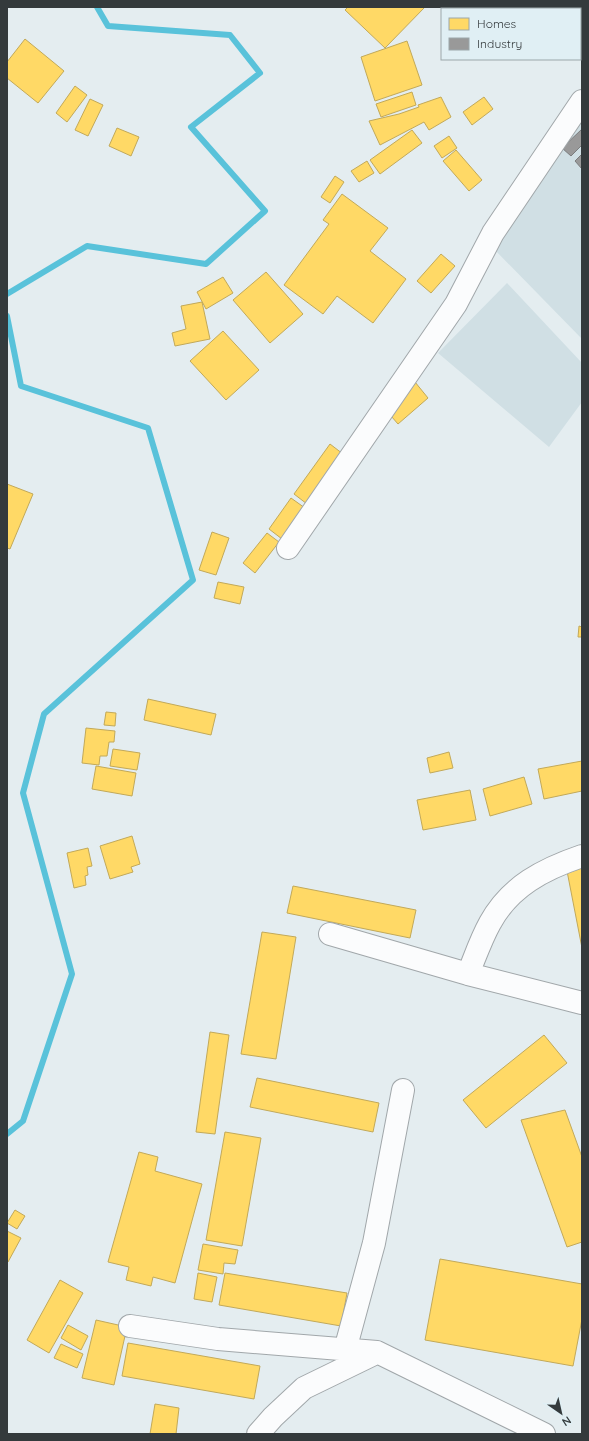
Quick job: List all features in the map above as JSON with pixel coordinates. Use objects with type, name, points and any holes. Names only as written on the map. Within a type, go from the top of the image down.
[{"type":"street","points":[[288,548],[456,304],[493,233],[582,101]]},
{"type":"street","points":[[468,974],[490,922],[506,900],[532,878],[557,865],[582,856]]},
{"type":"street","points":[[330,934],[468,974],[582,1003]]},
{"type":"street","points":[[345,1350],[374,1243],[403,1090]]},
{"type":"street","points":[[130,1326],[218,1339],[377,1352],[544,1434]]},
{"type":"street","points":[[258,1434],[273,1417],[304,1388],[377,1352]]},
{"type":"shaded area","points":[[582,113],[582,339],[491,246]]},
{"type":"shaded area","points":[[507,283],[582,363],[582,402],[549,447],[438,353]]},
{"type":"building: Homes","points":[[348,7],[425,7],[385,48],[345,10]]},
{"type":"building: Homes","points":[[25,39],[64,71],[38,103],[7,78],[7,62]]},
{"type":"building: Homes","points":[[407,41],[422,85],[375,101],[361,57]]},
{"type":"building: Homes","points":[[75,86],[87,95],[67,122],[56,113]]},
{"type":"building: Homes","points":[[412,92],[416,105],[381,117],[376,104]]},
{"type":"building: Homes","points":[[441,97],[451,117],[429,130],[424,122],[380,145],[369,121],[399,114],[419,107],[418,105]]},
{"type":"building: Homes","points":[[484,97],[493,109],[472,125],[463,112]]},
{"type":"building: Homes","points":[[90,99],[103,105],[88,136],[75,130]]},
{"type":"building: Homes","points":[[117,128],[139,137],[131,156],[109,146]]},
{"type":"building: Homes","points":[[412,130],[422,143],[380,174],[370,160]]},
{"type":"building: Homes","points":[[449,136],[457,148],[442,158],[434,146]]},
{"type":"building: Homes","points":[[456,150],[482,180],[469,191],[443,161]]},
{"type":"building: Homes","points":[[367,161],[374,173],[359,182],[351,171]]},
{"type":"building: Homes","points":[[335,176],[344,182],[330,203],[321,197]]},
{"type":"building: Homes","points":[[342,194],[388,228],[370,251],[406,279],[373,323],[337,296],[323,314],[284,285],[329,224],[323,220]]},
{"type":"building: Homes","points":[[441,254],[455,266],[431,293],[417,281]]},
{"type":"building: Homes","points":[[266,272],[303,314],[270,343],[233,300]]},
{"type":"building: Homes","points":[[223,277],[233,293],[206,309],[197,292]]},
{"type":"building: Homes","points":[[202,302],[210,339],[175,346],[172,333],[186,329],[181,306]]},
{"type":"building: Homes","points":[[223,331],[259,370],[226,400],[190,361]]},
{"type":"building: Homes","points":[[415,382],[428,398],[398,424],[385,409]]},
{"type":"building: Homes","points":[[330,444],[343,454],[307,504],[294,494]]},
{"type":"building: Homes","points":[[7,484],[33,494],[10,549],[7,548]]},
{"type":"building: Homes","points":[[291,498],[305,508],[282,539],[269,529]]},
{"type":"building: Homes","points":[[212,532],[229,538],[216,575],[199,570]]},
{"type":"building: Homes","points":[[267,533],[279,542],[255,573],[243,563]]},
{"type":"building: Homes","points":[[218,582],[244,587],[240,604],[214,598]]},
{"type":"building: Homes","points":[[579,626],[582,627],[582,637],[578,637]]},
{"type":"building: Homes","points":[[148,699],[216,714],[211,735],[144,720]]},
{"type":"building: Homes","points":[[106,712],[116,713],[115,726],[104,725]]},
{"type":"building: Homes","points":[[86,728],[115,731],[114,742],[109,742],[107,756],[100,756],[99,765],[82,763]]},
{"type":"building: Homes","points":[[113,749],[140,753],[137,770],[110,766]]},
{"type":"building: Homes","points":[[449,752],[453,768],[430,773],[427,758]]},
{"type":"building: Homes","points":[[582,761],[582,791],[544,799],[538,769]]},
{"type":"building: Homes","points":[[96,766],[136,773],[132,796],[92,789]]},
{"type":"building: Homes","points":[[524,777],[532,804],[490,816],[483,789]]},
{"type":"building: Homes","points":[[470,790],[476,820],[423,830],[417,800]]},
{"type":"building: Homes","points":[[132,836],[140,864],[131,867],[133,872],[110,879],[100,846]]},
{"type":"building: Homes","points":[[88,848],[92,866],[87,867],[88,875],[85,876],[86,885],[74,888],[67,853]]},
{"type":"building: Homes","points":[[582,868],[582,948],[567,871]]},
{"type":"building: Homes","points":[[293,886],[416,910],[410,938],[287,913]]},
{"type":"building: Homes","points":[[262,932],[296,937],[276,1059],[241,1054]]},
{"type":"building: Homes","points":[[210,1032],[229,1035],[215,1134],[196,1132]]},
{"type":"building: Homes","points":[[544,1035],[567,1063],[486,1128],[463,1100]]},
{"type":"building: Homes","points":[[257,1078],[379,1103],[373,1132],[250,1107]]},
{"type":"building: Homes","points":[[565,1110],[582,1157],[582,1242],[567,1247],[521,1120]]},
{"type":"building: Homes","points":[[225,1132],[261,1138],[242,1246],[206,1240]]},
{"type":"building: Homes","points":[[139,1152],[158,1157],[155,1171],[202,1184],[175,1283],[153,1277],[151,1286],[126,1280],[129,1267],[108,1262]]},
{"type":"building: Homes","points":[[15,1210],[25,1216],[17,1229],[7,1223]]},
{"type":"building: Homes","points":[[7,1231],[21,1238],[8,1262],[7,1261]]},
{"type":"building: Homes","points":[[203,1244],[238,1250],[235,1264],[224,1263],[223,1274],[198,1270]]},
{"type":"building: Homes","points":[[440,1259],[582,1284],[582,1319],[573,1366],[425,1340]]},
{"type":"building: Homes","points":[[198,1273],[217,1277],[212,1302],[194,1299]]},
{"type":"building: Homes","points":[[225,1273],[347,1293],[341,1326],[219,1305]]},
{"type":"building: Homes","points":[[60,1280],[83,1293],[49,1353],[27,1340]]},
{"type":"building: Homes","points":[[96,1320],[127,1327],[114,1385],[82,1378]]},
{"type":"building: Homes","points":[[68,1325],[88,1336],[81,1350],[61,1338]]},
{"type":"building: Homes","points":[[128,1343],[260,1366],[254,1399],[122,1376]]},
{"type":"building: Homes","points":[[61,1344],[83,1354],[77,1368],[54,1358]]},
{"type":"building: Homes","points":[[155,1404],[179,1408],[176,1434],[150,1434]]},
{"type":"building: Industry","points":[[582,129],[582,145],[571,156],[562,148]]},
{"type":"building: Industry","points":[[582,154],[582,169],[575,161]]},
{"type":"waterway","points":[[7,294],[87,246],[206,264],[265,211],[191,127],[260,73],[230,35],[108,26],[97,7]]},
{"type":"waterway","points":[[7,316],[21,386],[148,428],[193,580],[44,714],[23,793],[72,974],[23,1121],[7,1134]]}]
